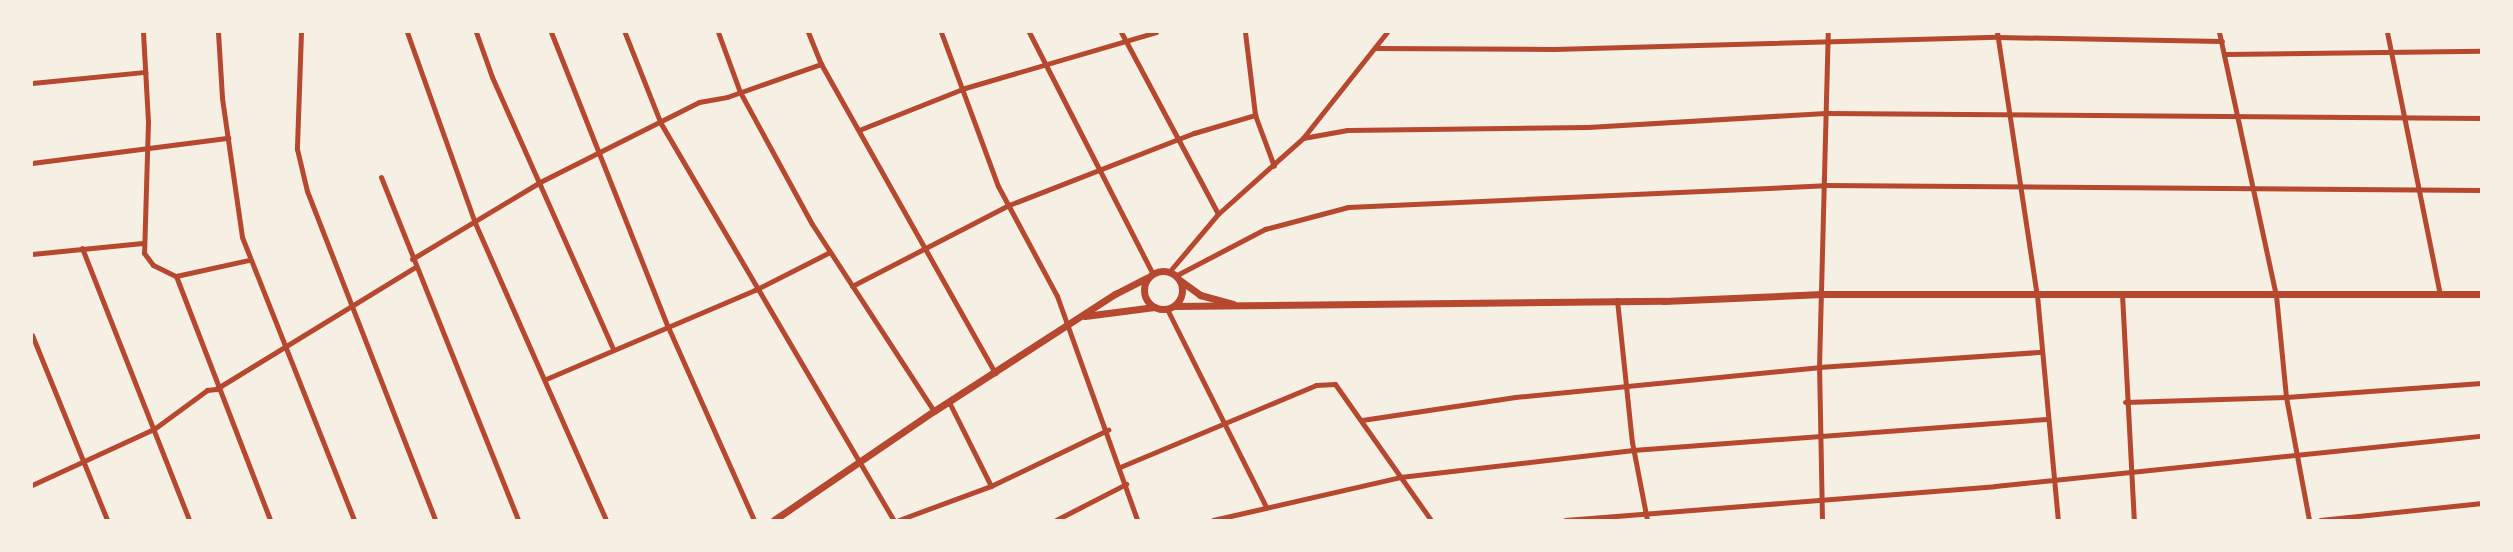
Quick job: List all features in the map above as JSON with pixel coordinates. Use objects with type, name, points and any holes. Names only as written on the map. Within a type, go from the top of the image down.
[{"type":"street","points":[[143,32],[148,147],[142,243],[147,259],[176,276],[220,383],[270,520]]},
{"type":"street","points":[[218,32],[235,202],[249,260],[354,520]]},
{"type":"street","points":[[301,32],[297,149],[307,191],[435,520]]},
{"type":"street","points":[[407,32],[475,223],[606,520]]},
{"type":"street","points":[[476,32],[613,349]]},
{"type":"street","points":[[551,32],[668,327],[754,520]]},
{"type":"street","points":[[625,32],[661,123],[755,290],[894,520]]},
{"type":"street","points":[[718,32],[740,92],[830,252],[934,411]]},
{"type":"street","points":[[808,32],[821,64],[995,373]]},
{"type":"street","points":[[941,32],[1009,205],[1068,326],[1108,429],[1137,520]]},
{"type":"street","points":[[1029,32],[1150,276],[1144,292],[1154,307]]},
{"type":"street","points":[[1121,32],[1218,214]]},
{"type":"street","points":[[859,130],[965,88],[1156,32]]},
{"type":"street","points":[[1245,32],[1255,115],[1273,166]]},
{"type":"street","points":[[1174,275],[1218,214],[1303,138],[1387,32]]},
{"type":"street","points":[[2219,32],[2276,295],[2286,397],[2309,520]]},
{"type":"street","points":[[2387,32],[2407,117],[2440,294]]},
{"type":"street","points":[[1375,48],[1553,49],[1828,35],[1997,34],[2222,41]]},
{"type":"street","points":[[1997,34],[2038,295],[2058,520]]},
{"type":"street","points":[[1822,520],[1819,367],[1828,35]]},
{"type":"street","points":[[2225,54],[2482,51]]},
{"type":"street","points":[[412,259],[541,182],[699,102],[740,92],[821,64]]},
{"type":"street","points":[[32,83],[145,72]]},
{"type":"street","points":[[1303,138],[1347,130],[1588,127],[1826,113],[2010,111],[2482,118]]},
{"type":"street","points":[[852,286],[1009,205],[1180,140],[1255,115]]},
{"type":"street","points":[[32,163],[228,138]]},
{"type":"street","points":[[381,177],[518,520]]},
{"type":"street","points":[[774,520],[934,411],[1150,276],[1174,275],[1265,229],[1332,208],[1824,185],[2023,190],[2482,190]]},
{"type":"street","points":[[32,254],[142,243]]},
{"type":"street","points":[[82,248],[189,520]]},
{"type":"street","points":[[546,379],[755,290],[830,252]]},
{"type":"street","points":[[176,276],[249,260]]},
{"type":"street","points":[[32,485],[154,429],[172,412],[415,267]]},
{"type":"street","points":[[1174,275],[1200,295],[1244,306]]},
{"type":"street","points":[[1170,307],[1181,295],[1174,275]]},
{"type":"street","points":[[1084,316],[1154,307],[1822,294],[2482,295]]},
{"type":"street","points":[[2122,294],[2128,471],[2134,520]]},
{"type":"street","points":[[1617,300],[1633,450],[1647,520]]},
{"type":"street","points":[[1170,307],[1265,505]]},
{"type":"street","points":[[32,335],[33,347],[107,520]]},
{"type":"street","points":[[1362,419],[1819,367],[2041,352]]},
{"type":"street","points":[[1120,467],[1225,426],[1326,382],[1341,389],[1431,520]]},
{"type":"street","points":[[2125,402],[2286,397],[2482,383]]},
{"type":"street","points":[[949,402],[991,486]]},
{"type":"street","points":[[1213,520],[1265,505],[1400,477],[1633,450],[1822,438],[2047,419]]},
{"type":"street","points":[[899,520],[991,486],[1108,429]]},
{"type":"street","points":[[1565,520],[1822,500],[2482,436]]},
{"type":"street","points":[[1056,520],[1126,484]]},
{"type":"street","points":[[2320,520],[2482,503]]}]
